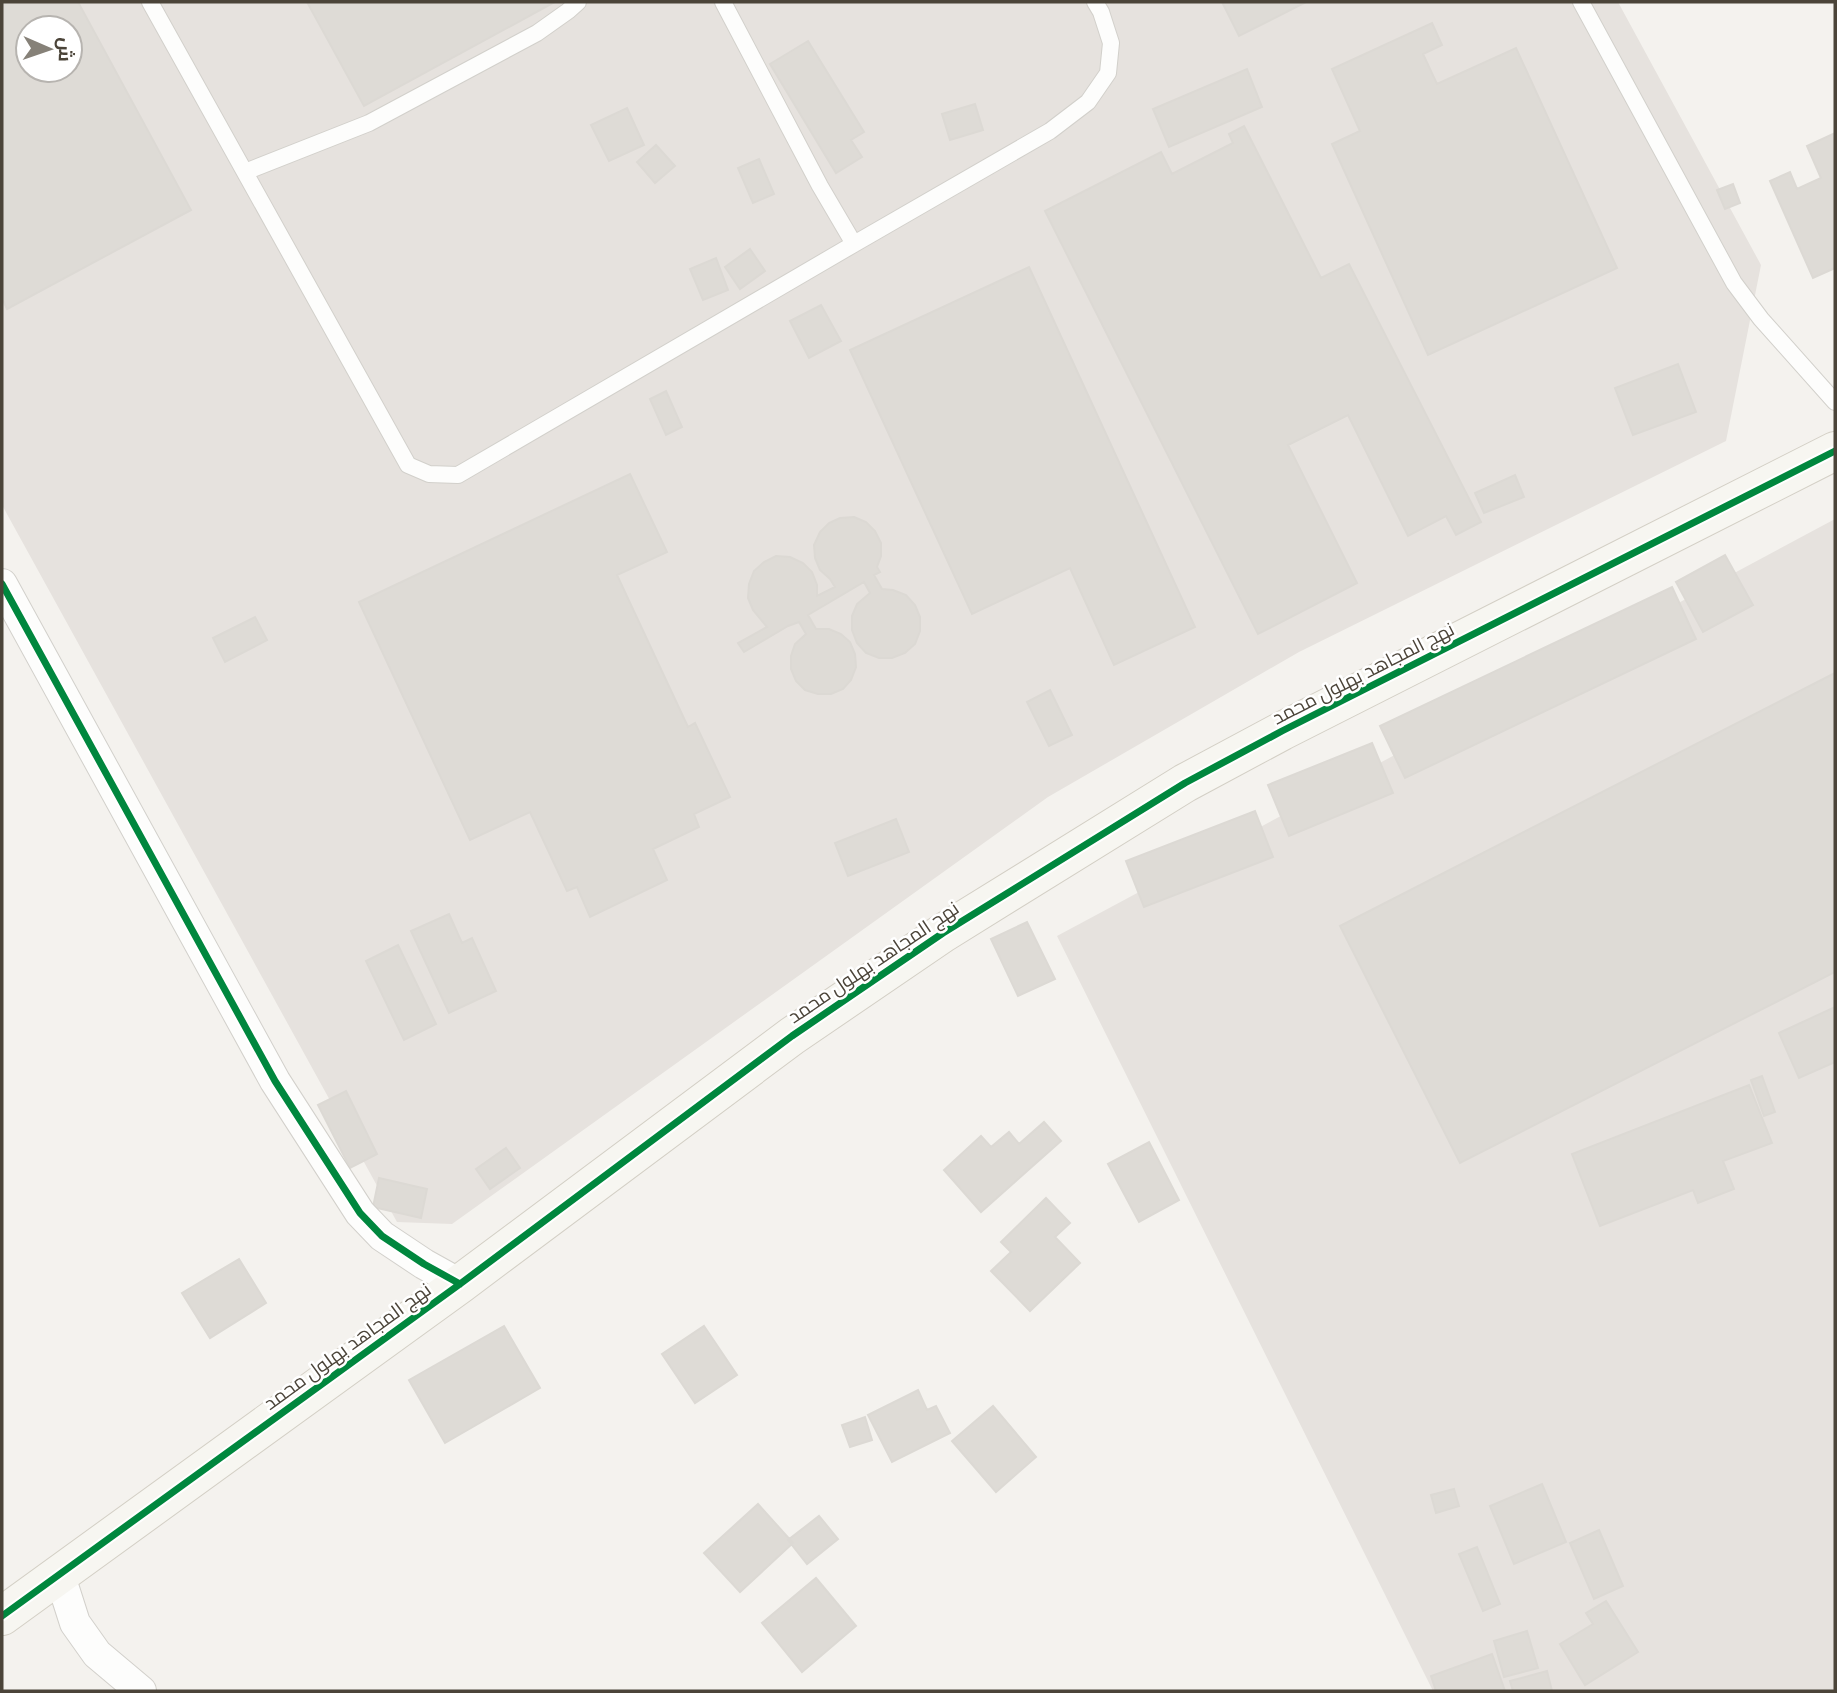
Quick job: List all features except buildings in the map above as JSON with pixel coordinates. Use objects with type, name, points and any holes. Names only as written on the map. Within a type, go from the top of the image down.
[{"type":"street","name":"نهج المجاهد بهلول محمد","points":[[2,1616],[460,1284],[792,1036],[943,933],[1185,783],[1282,731],[1835,451]]},
{"type":"street","points":[[2,584],[275,1081],[360,1213],[382,1236],[460,1284]]},
{"type":"street","points":[[59,1573],[75,1623],[97,1654],[141,1691]]},
{"type":"lane","points":[[150,2],[408,465],[429,474],[458,475],[1050,131],[1088,102],[1108,73],[1111,43],[1095,2]]},
{"type":"lane","points":[[245,172],[369,123],[537,33],[578,2]]},
{"type":"lane","points":[[723,2],[820,186],[854,244]]},
{"type":"lane","points":[[1581,2],[1734,283],[1761,319],[1835,402]]},
{"type":"shaded area","points":[[2,2],[1618,2],[1761,265],[1726,441],[1299,652],[1048,797],[452,1224],[397,1222],[2,505]]},
{"type":"shaded area","points":[[1835,519],[1835,1691],[1433,1691],[1057,936]]},
{"type":"cycle path","points":[[2,1616],[460,1284],[792,1036],[943,933],[1185,783],[1282,731],[1835,451]]},
{"type":"cycle path","points":[[2,584],[275,1081],[360,1213],[382,1236],[460,1284]]}]
